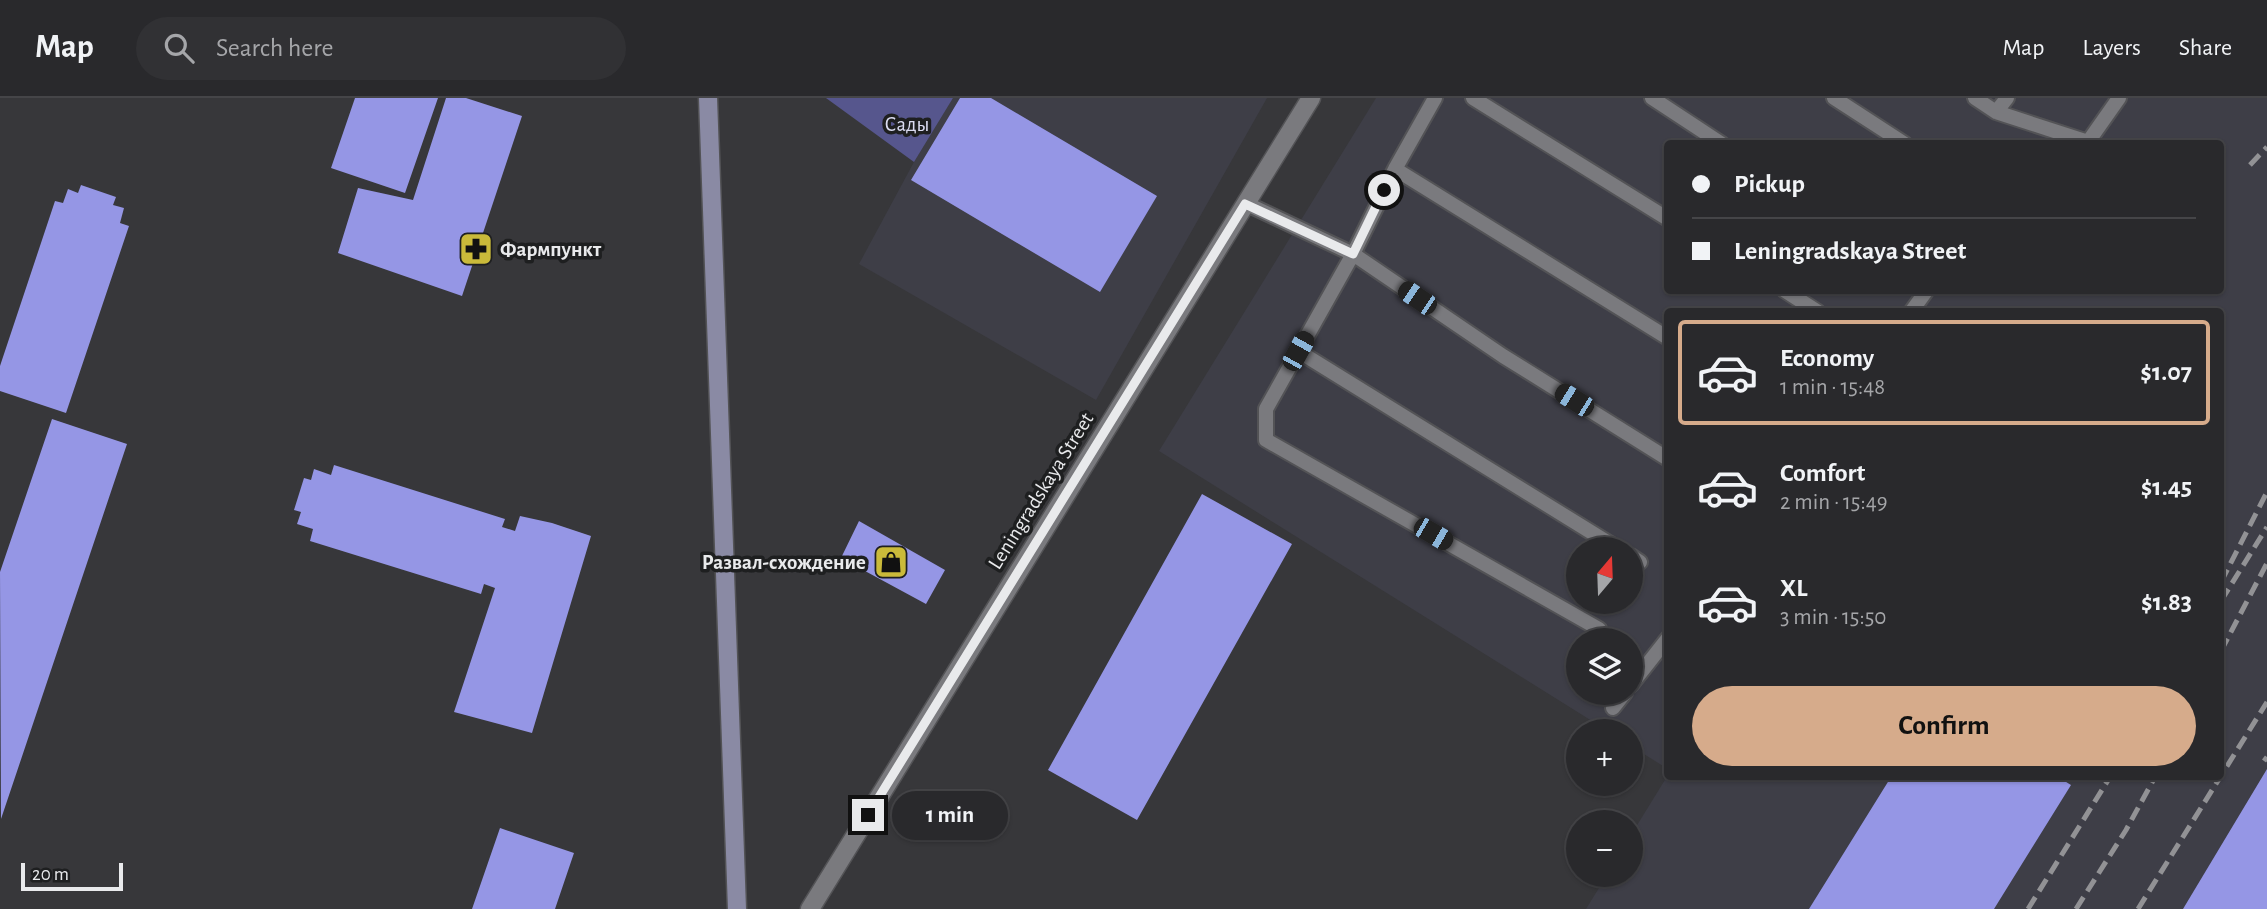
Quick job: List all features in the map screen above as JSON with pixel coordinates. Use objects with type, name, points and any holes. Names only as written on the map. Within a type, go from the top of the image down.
[{"type":"street","points":[[708,98],[737,909]]},
{"type":"street","name":"Leningradskaya Street","points":[[810,909],[1311,98]]},
{"type":"lane","points":[[1435,98],[1395,169],[1353,254],[1266,409],[1266,440],[1597,628]]},
{"type":"lane","points":[[1473,98],[1664,217]]},
{"type":"lane","points":[[1652,98],[1716,140]]},
{"type":"lane","points":[[1834,98],[1899,140]]},
{"type":"lane","points":[[1975,98],[1996,112],[2053,138],[2070,140]]},
{"type":"lane","points":[[1996,112],[2007,98]]},
{"type":"lane","points":[[2089,140],[2119,98]]},
{"type":"lane","points":[[1395,169],[1664,336]]},
{"type":"lane","points":[[1245,204],[1353,254],[1503,356],[1664,457]]},
{"type":"lane","points":[[1790,294],[1812,308]]},
{"type":"lane","points":[[1298,351],[1599,537]]},
{"type":"lane","points":[[1643,670],[1664,643]]},
{"type":"shaded area","points":[[953,98],[1267,98],[1096,400],[859,264],[914,162]]},
{"type":"shaded area","points":[[1376,98],[2267,98],[2267,909],[1586,909],[1600,887],[1643,887],[1643,816],[1665,780],[2224,780],[2224,308],[1664,308],[1664,767],[1643,753],[1643,719],[1589,719],[1566,705],[1643,705],[1643,628],[1566,628],[1566,705],[1159,451]]},
{"type":"green space","name":"Сады","points":[[826,98],[953,98],[914,162]]},
{"type":"building","points":[[355,98],[438,98],[405,193],[331,168]]},
{"type":"building","points":[[446,98],[466,98],[522,116],[462,296],[338,253],[358,188],[413,200]]},
{"type":"building","points":[[960,98],[991,98],[1157,196],[1100,292],[911,180]]},
{"type":"building","points":[[81,185],[116,197],[113,205],[124,208],[120,223],[129,226],[66,413],[0,391],[0,366],[55,201],[63,203],[68,189],[78,193]]},
{"type":"building","points":[[52,419],[127,444],[1,819],[0,572]]},
{"type":"building","points":[[334,465],[505,519],[502,527],[515,531],[520,516],[591,536],[532,733],[454,712],[495,588],[484,584],[481,594],[310,541],[313,529],[297,524],[301,512],[294,510],[304,478],[311,480],[314,469],[331,475]]},
{"type":"building","points":[[1202,494],[1292,544],[1137,820],[1048,770]]},
{"type":"building","points":[[859,521],[945,570],[926,604],[841,558]]},
{"type":"building","points":[[2267,769],[2267,909],[2183,909]]},
{"type":"building","points":[[1889,780],[2063,780],[2071,785],[1994,909],[1809,909]]},
{"type":"building","points":[[500,828],[574,853],[555,909],[472,909]]},
{"type":"railway","points":[[2250,165],[2267,147]]},
{"type":"railway","points":[[2224,576],[2267,492]]},
{"type":"railway","points":[[2224,596],[2267,527]]},
{"type":"railway","points":[[2224,645],[2267,563]]},
{"type":"railway","points":[[2224,771],[2267,702]]},
{"type":"railway","points":[[2264,761],[2267,757]]},
{"type":"railway","points":[[2028,909],[2108,780]]},
{"type":"railway","points":[[2076,909],[2126,830],[2153,780]]},
{"type":"railway","points":[[2138,909],[2218,780]]},
{"type":"place","name":"Фармпункт","points":[[476,249]]},
{"type":"place","name":"Развал-схождение","points":[[891,562]]},
{"type":"route","points":[[868,815],[1245,204],[1353,254],[1384,190]]}]
